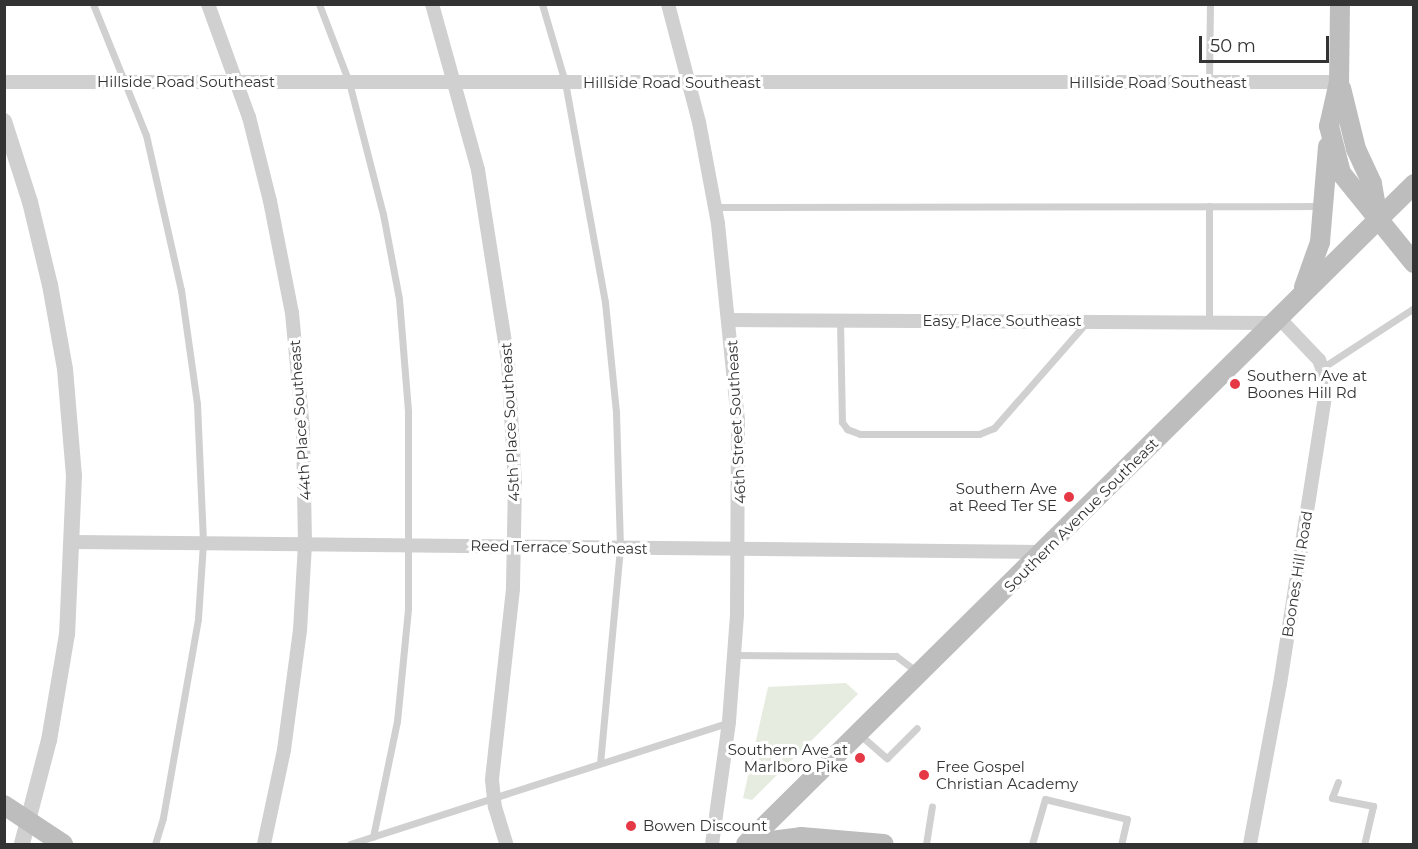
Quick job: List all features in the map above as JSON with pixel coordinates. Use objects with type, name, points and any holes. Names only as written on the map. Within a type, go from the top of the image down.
[{"type":"main road","points":[[1297,300],[1315,260],[1323,206],[1329,126],[1339,82],[1340,4]]},
{"type":"main road","points":[[1339,82],[1356,149],[1372,184],[1378,218]]},
{"type":"main road","points":[[1329,126],[1341,173],[1357,198],[1378,218],[1413,263]]},
{"type":"main road","name":"Southern Avenue Southeast","points":[[746,844],[921,674],[1413,184]]},
{"type":"main road","points":[[4,805],[63,844]]},
{"type":"main road","points":[[746,844],[801,837],[884,844]]},
{"type":"street","name":"44th Place Southeast","points":[[208,4],[237,82],[270,201],[292,314],[303,430],[305,544],[294,690],[264,844]]},
{"type":"street","name":"45th Place Southeast","points":[[432,4],[456,82],[481,182],[501,301],[513,423],[515,547],[510,632],[493,798],[506,844]]},
{"type":"street","name":"46th Street Southeast","points":[[669,4],[689,83],[715,207],[731,320],[740,458],[740,549],[735,655],[729,722],[712,844]]},
{"type":"street","name":"Hillside Road Southeast","points":[[4,82],[1339,82]]},
{"type":"street","points":[[4,121],[38,230],[60,341],[72,450],[74,542],[60,680],[29,822],[22,844]]},
{"type":"street","name":"Easy Place Southeast","points":[[731,320],[1209,323],[1277,321]]},
{"type":"street","points":[[1277,321],[1319,360],[1322,368]]},
{"type":"street","name":"Boones Hill Road","points":[[1250,844],[1280,684],[1325,396],[1322,368]]},
{"type":"street","name":"Reed Terrace Southeast","points":[[74,542],[1044,552]]},
{"type":"lane","points":[[93,4],[146,135],[181,290],[197,404],[204,543],[198,619],[184,707],[155,844]]},
{"type":"lane","points":[[319,4],[350,82],[383,214],[399,299],[408,412],[410,544],[408,609],[397,721],[373,837]]},
{"type":"lane","points":[[542,4],[564,82],[604,302],[616,412],[620,548],[600,763]]},
{"type":"lane","points":[[1209,83],[1210,4]]},
{"type":"lane","points":[[1209,206],[1209,323]]},
{"type":"lane","points":[[715,207],[1323,206]]},
{"type":"lane","points":[[1322,368],[1413,308]]},
{"type":"lane","points":[[840,320],[842,422],[847,429],[860,434],[979,434],[994,428],[1087,322]]},
{"type":"lane","points":[[735,655],[896,656],[921,674]]},
{"type":"lane","points":[[350,844],[729,722]]},
{"type":"lane","points":[[859,734],[887,758],[917,728]]},
{"type":"lane","points":[[1338,782],[1332,798],[1373,806],[1364,844]]},
{"type":"lane","points":[[1032,844],[1045,799],[1127,819],[1121,844]]},
{"type":"lane","points":[[926,844],[932,806]]},
{"type":"shaded area","points":[[846,683],[858,694],[752,800],[743,798],[768,687]]},
{"type":"place","name":"Southern Ave at Boones Hill Rd","points":[[1235,384]]},
{"type":"place","name":"Southern Ave at Reed Ter SE","points":[[1069,497]]},
{"type":"place","name":"Southern Ave at Marlboro Pike","points":[[860,758]]},
{"type":"place","name":"Free Gospel Christian Academy","points":[[924,775]]},
{"type":"place","name":"Bowen Discount","points":[[631,826]]}]
